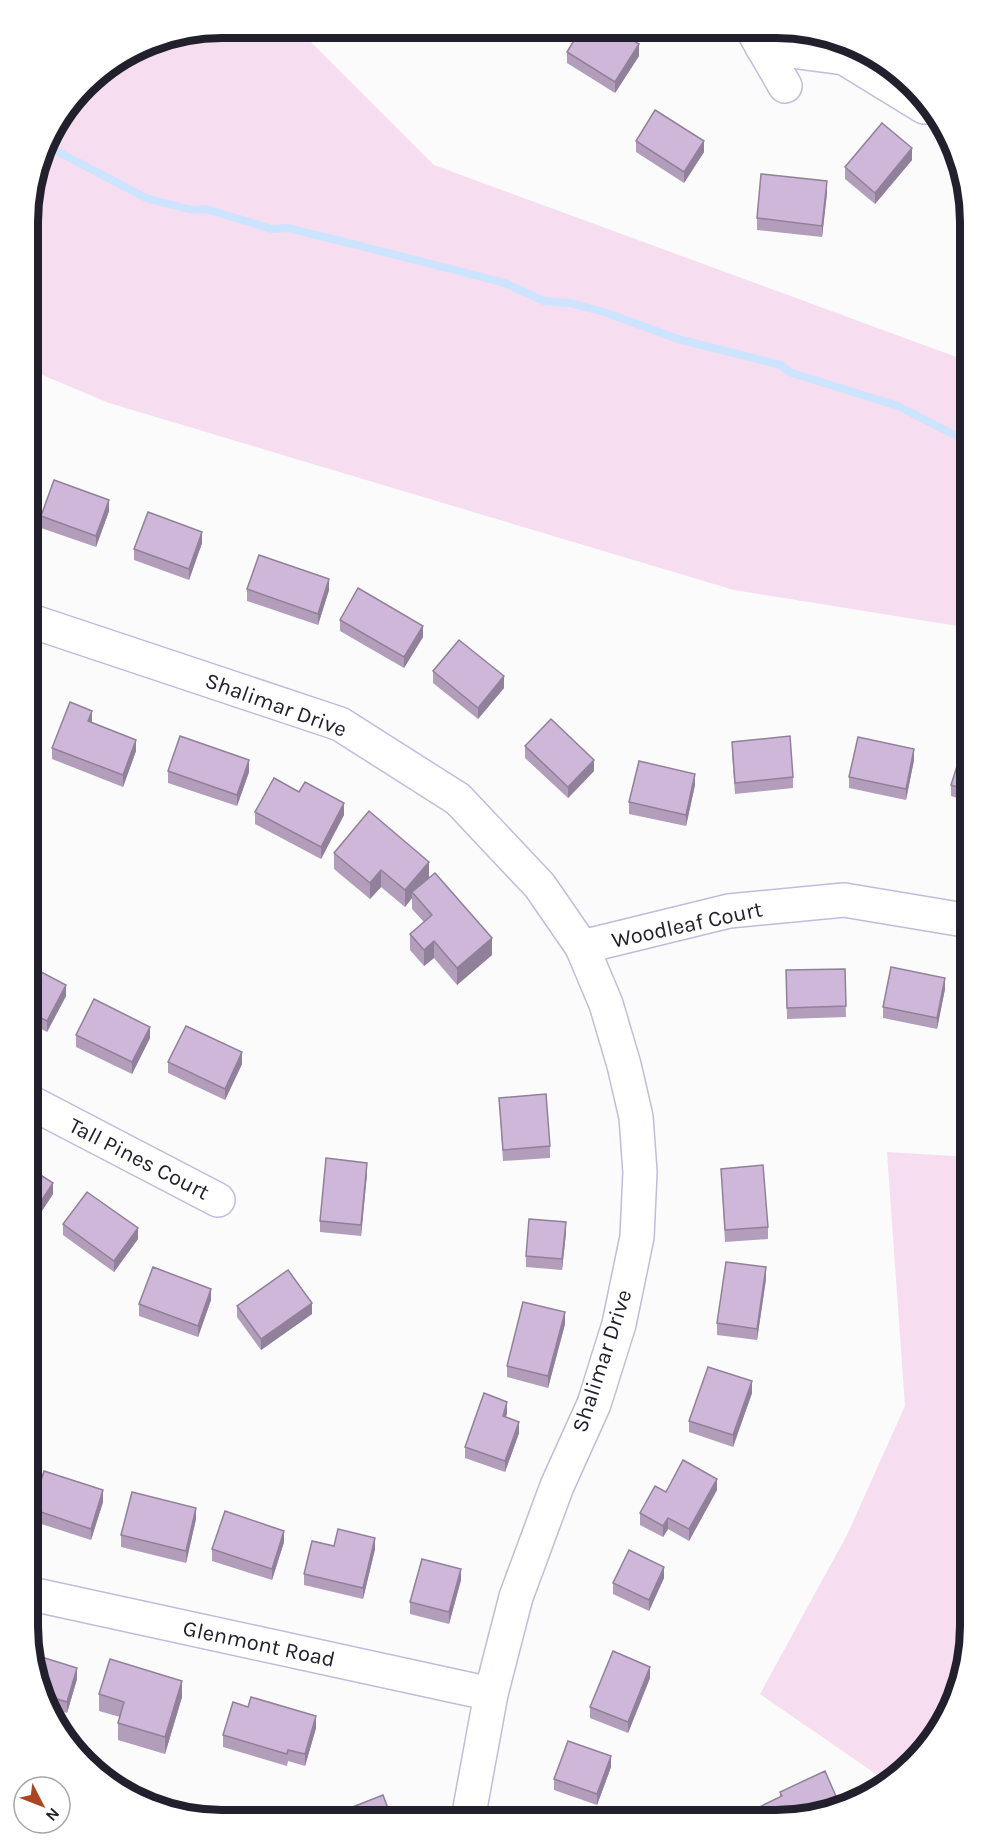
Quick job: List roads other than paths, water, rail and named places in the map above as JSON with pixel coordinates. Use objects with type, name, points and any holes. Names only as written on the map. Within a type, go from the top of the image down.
[{"type":"street","points":[[757,38],[785,86]]},
{"type":"street","points":[[757,38],[844,58],[914,100]]},
{"type":"street","name":"Shalimar Drive","points":[[38,623],[340,724],[458,799],[540,886],[582,947],[606,1004],[636,1117],[640,1172],[637,1237],[619,1324],[594,1404],[558,1486],[516,1597],[490,1694],[470,1810]]},
{"type":"street","name":"Woodleaf Court","points":[[582,947],[729,911],[844,900],[960,919]]},
{"type":"street","name":"Tall Pines Court","points":[[38,1106],[218,1200]]},
{"type":"street","name":"Glenmont Road","points":[[38,1595],[490,1694]]},
{"type":"waterway","points":[[53,149],[146,198],[192,210],[206,209],[272,229],[287,228],[345,242],[505,283],[544,301],[570,303],[604,312],[678,339],[781,365],[789,372],[898,406],[960,438]]}]
